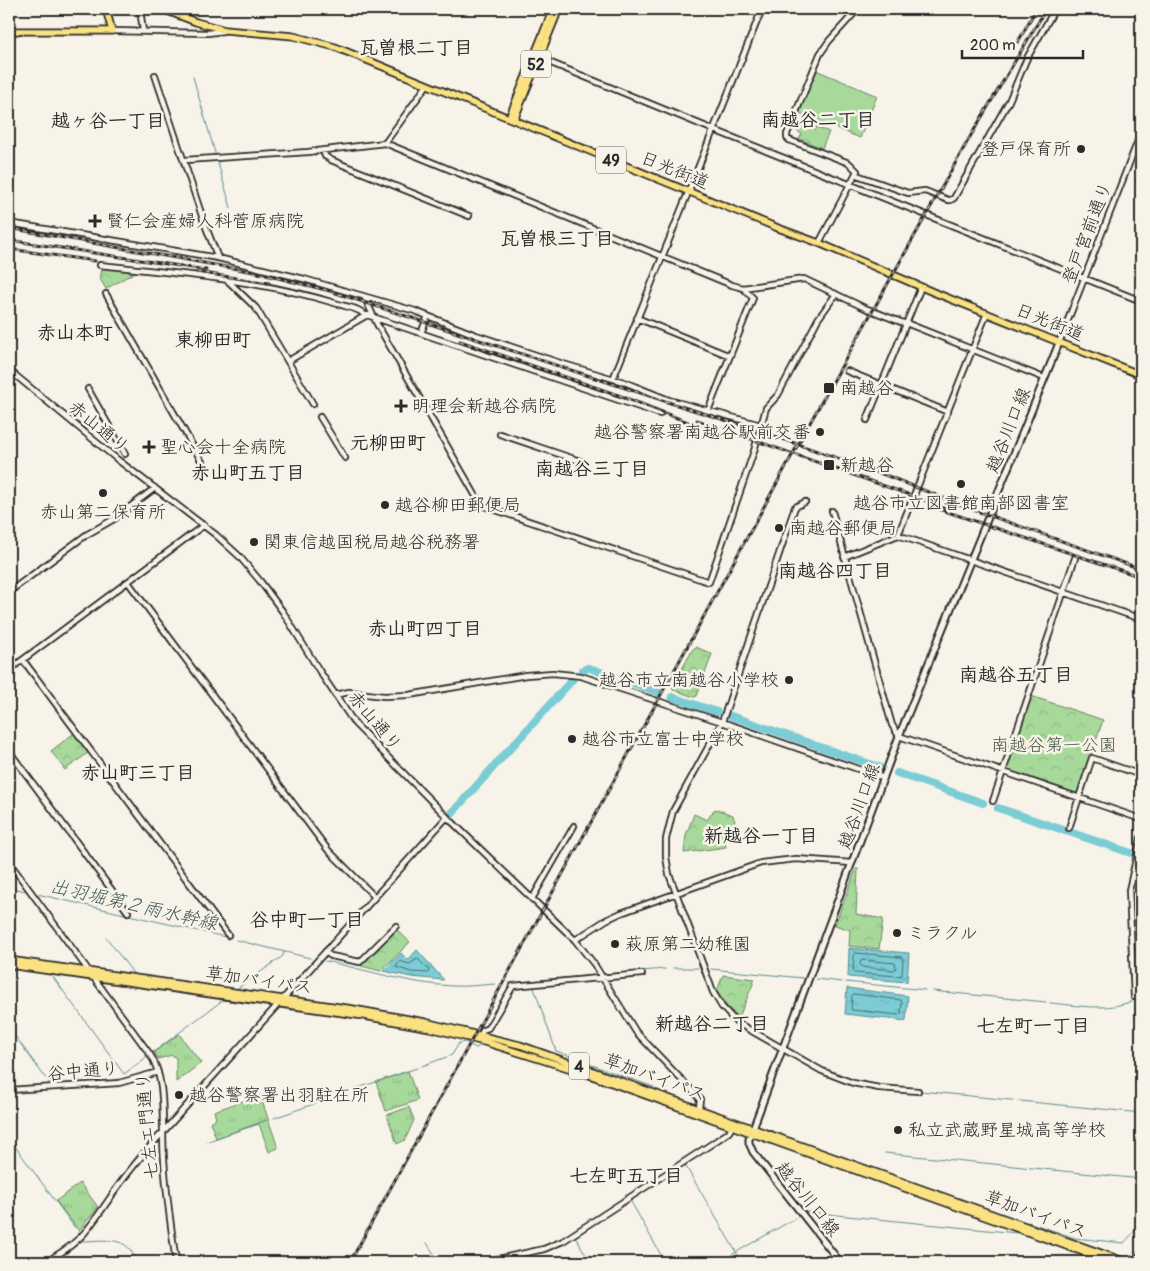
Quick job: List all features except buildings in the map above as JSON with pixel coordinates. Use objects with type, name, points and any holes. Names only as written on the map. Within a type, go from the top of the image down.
[{"type":"main road","points":[[9,30],[112,31],[106,9]]},
{"type":"main road","name":"日光街道","points":[[162,9],[201,24],[224,30],[277,34],[310,39],[346,51],[778,228],[819,243],[921,287],[1141,375]]},
{"type":"main road","name":"52","points":[[512,119],[553,9]]},
{"type":"main road","name":"52","points":[[512,119],[559,9]]},
{"type":"main road","name":"越谷川口線","points":[[840,1262],[753,1152],[749,1143],[752,1130],[899,736],[1059,342]]},
{"type":"main road","name":"草加バイパス","points":[[9,960],[280,1001],[396,1022],[488,1043],[733,1123],[1111,1262]]},
{"type":"main road","name":"草加バイパス","points":[[9,965],[94,978],[401,1017],[520,1045],[699,1108],[733,1123]]},
{"type":"main road","name":"草加バイパス","points":[[752,1130],[1126,1262]]},
{"type":"street","points":[[140,9],[144,31]]},
{"type":"street","points":[[613,379],[762,9]]},
{"type":"street","points":[[849,9],[857,10]]},
{"type":"street","points":[[857,10],[820,54],[787,138],[849,163],[857,172],[857,175],[908,193],[925,191],[951,200],[954,198],[1009,101],[1028,58],[1055,9]]},
{"type":"street","points":[[196,32],[201,24]]},
{"type":"street","points":[[112,31],[208,33],[224,30]]},
{"type":"street","points":[[539,58],[1141,301]]},
{"type":"street","points":[[155,75],[185,160],[204,222],[218,258]]},
{"type":"street","points":[[385,142],[427,85]]},
{"type":"street","name":"登戸宮前通り","points":[[1059,342],[1141,134]]},
{"type":"street","points":[[185,160],[323,150],[385,142],[732,285],[743,288],[804,279],[906,324],[1044,378]]},
{"type":"street","points":[[323,150],[325,156],[332,160],[469,216]]},
{"type":"street","points":[[819,243],[857,175]]},
{"type":"street","points":[[9,223],[218,258],[304,279],[428,316],[493,341],[560,364],[613,379],[669,400],[761,425]]},
{"type":"street","points":[[100,265],[265,285],[361,311],[365,316]]},
{"type":"street","points":[[227,280],[256,308],[313,404]]},
{"type":"street","points":[[867,420],[921,287]]},
{"type":"street","points":[[708,411],[753,298],[743,288]]},
{"type":"street","points":[[106,294],[206,469]]},
{"type":"street","points":[[365,298],[374,318],[481,505],[709,582],[754,451],[767,406],[778,395],[818,320],[836,294]]},
{"type":"street","points":[[898,536],[987,313]]},
{"type":"street","points":[[288,361],[367,315],[660,414]]},
{"type":"street","points":[[421,333],[428,316]]},
{"type":"street","points":[[638,318],[730,356]]},
{"type":"street","name":"赤山通り","points":[[9,370],[230,548],[260,581],[283,612],[335,695],[362,731],[447,817],[575,940],[594,964],[636,1032],[700,1099],[699,1108]]},
{"type":"street","points":[[847,371],[948,412]]},
{"type":"street","points":[[88,389],[125,454]]},
{"type":"street","points":[[320,417],[345,458]]},
{"type":"street","points":[[500,434],[583,462]]},
{"type":"street","points":[[9,592],[86,534],[114,519],[155,488]]},
{"type":"street","points":[[805,502],[795,507],[722,722],[669,821],[666,857],[676,894],[713,992],[722,1007],[740,1025],[822,1071],[844,1081],[879,1088],[918,1091]]},
{"type":"street","points":[[832,511],[892,725],[899,736],[1141,820]]},
{"type":"street","points":[[9,670],[204,526]]},
{"type":"street","points":[[844,557],[898,536],[1141,619]]},
{"type":"street","points":[[992,801],[1075,558]]},
{"type":"street","points":[[128,582],[328,850],[374,896]]},
{"type":"street","points":[[23,660],[228,935]]},
{"type":"street","points":[[335,695],[349,692],[384,696],[409,695],[526,676],[553,673],[574,674],[722,722],[884,778]]},
{"type":"street","points":[[9,751],[128,912]]},
{"type":"street","points":[[1069,828],[1092,758],[1141,775]]},
{"type":"street","points":[[54,1257],[79,1240],[133,1167],[162,1133],[447,817]]},
{"type":"street","points":[[532,898],[574,826]]},
{"type":"street","points":[[1134,997],[1129,890],[1141,838]]},
{"type":"street","points":[[575,940],[606,920],[760,864],[796,859],[852,864]]},
{"type":"street","name":"七左エ門通り","points":[[9,862],[152,1056],[161,1084],[162,1133],[167,1197],[176,1262]]},
{"type":"street","points":[[325,952],[331,956],[360,962],[396,926]]},
{"type":"street","points":[[481,1035],[483,1030],[488,1028],[513,986],[642,974]]},
{"type":"street","name":"谷中通り","points":[[9,1090],[114,1084],[158,1072]]},
{"type":"street","points":[[484,1262],[544,1249],[563,1240],[704,1150],[729,1132],[733,1123]]},
{"type":"street","points":[[1136,1262],[1141,1254]]},
{"type":"green space","points":[[816,70],[877,96],[860,138],[799,113]]},
{"type":"green space","points":[[802,121],[829,132],[822,148],[799,139],[802,134],[797,131]]},
{"type":"green space","points":[[104,267],[135,272],[106,289],[100,279]]},
{"type":"green space","points":[[696,647],[712,654],[697,696],[694,697],[674,690],[672,687],[693,649]]},
{"type":"green space","name":"南越谷第一公園","points":[[1031,696],[1103,720],[1078,795],[1004,772]]},
{"type":"green space","points":[[74,733],[88,753],[65,770],[51,751]]},
{"type":"green space","points":[[715,809],[733,815],[738,834],[724,839],[726,847],[684,853],[686,835],[694,814],[707,820]]},
{"type":"green space","points":[[856,869],[858,869],[856,914],[883,919],[879,949],[849,946],[850,930],[835,925]]},
{"type":"green space","points":[[397,930],[410,942],[381,971],[361,966]]},
{"type":"green space","points":[[723,975],[755,979],[739,1017],[727,1007],[717,991]]},
{"type":"green space","points":[[179,1034],[201,1063],[176,1082],[176,1058],[172,1055],[158,1059],[154,1052]]},
{"type":"green space","points":[[408,1071],[418,1100],[386,1111],[376,1082]]},
{"type":"green space","points":[[260,1095],[278,1148],[269,1152],[259,1124],[216,1138],[210,1122],[216,1119],[214,1111]]},
{"type":"green space","points":[[409,1107],[414,1120],[405,1140],[397,1144],[387,1115]]},
{"type":"green space","points":[[80,1183],[98,1207],[79,1231],[56,1201]]},
{"type":"water","points":[[849,948],[909,953],[907,982],[848,977]]},
{"type":"water","points":[[417,950],[444,980],[411,977],[384,971],[401,953],[408,960]]},
{"type":"water","points":[[847,988],[908,996],[906,1021],[845,1014]]},
{"type":"waterway","points":[[193,77],[231,208]]},
{"type":"waterway","points":[[583,670],[588,668]]},
{"type":"waterway","points":[[592,669],[658,692]]},
{"type":"waterway","points":[[452,813],[572,680]]},
{"type":"waterway","points":[[672,697],[717,712]]},
{"type":"waterway","points":[[731,716],[812,744]]},
{"type":"waterway","points":[[817,746],[879,767]]},
{"type":"waterway","points":[[897,773],[983,803]]},
{"type":"waterway","points":[[998,808],[1134,854]]},
{"type":"waterway","name":"出羽堀第２雨水幹線","points":[[9,887],[25,891]]},
{"type":"waterway","name":"出羽堀第２雨水幹線","points":[[37,894],[225,937]]},
{"type":"waterway","points":[[106,937],[133,973]]},
{"type":"waterway","name":"出羽堀第２雨水幹線","points":[[236,940],[310,958]]},
{"type":"waterway","points":[[238,988],[283,956],[284,952]]},
{"type":"waterway","name":"出羽堀第２雨水幹線","points":[[325,961],[404,980],[436,985],[495,984]]},
{"type":"waterway","name":"出羽堀第２雨水幹線","points":[[673,968],[698,968]]},
{"type":"waterway","name":"出羽堀第２雨水幹線","points":[[606,974],[665,969]]},
{"type":"waterway","name":"出羽堀第２雨水幹線","points":[[711,969],[803,978]]},
{"type":"waterway","name":"出羽堀第２雨水幹線","points":[[509,983],[596,975]]},
{"type":"waterway","points":[[53,977],[124,1074],[223,1000],[237,1002]]},
{"type":"waterway","name":"出羽堀第２雨水幹線","points":[[816,979],[842,982]]},
{"type":"waterway","name":"出羽堀第２雨水幹線","points":[[846,982],[925,990]]},
{"type":"waterway","points":[[534,988],[556,1051],[654,1087]]},
{"type":"waterway","name":"出羽堀第２雨水幹線","points":[[932,991],[1046,1002]]},
{"type":"waterway","name":"出羽堀第２雨水幹線","points":[[1136,999],[1141,997]]},
{"type":"waterway","name":"出羽堀第２雨水幹線","points":[[1050,1003],[1102,1007],[1132,1001]]},
{"type":"waterway","points":[[9,1028],[50,1084]]},
{"type":"waterway","points":[[422,1066],[452,1055],[459,1043],[465,1042],[476,1048],[482,1045],[487,1046]]},
{"type":"waterway","points":[[352,1090],[417,1068]]},
{"type":"waterway","points":[[920,1091],[1141,1113]]},
{"type":"waterway","points":[[274,1118],[348,1092]]},
{"type":"waterway","points":[[206,1142],[267,1120]]},
{"type":"waterway","points":[[9,1138],[75,1228]]},
{"type":"waterway","points":[[885,1153],[1141,1179]]},
{"type":"waterway","points":[[685,1165],[742,1262]]},
{"type":"waterway","points":[[630,1200],[665,1262]]},
{"type":"waterway","points":[[805,1213],[1017,1233],[1019,1231]]},
{"type":"waterway","points":[[719,1262],[801,1215]]},
{"type":"waterway","points":[[1027,1223],[1075,1238],[1124,1243],[1141,1224]]},
{"type":"waterway","points":[[77,1237],[83,1231]]},
{"type":"waterway","points":[[575,1236],[590,1262]]},
{"type":"waterway","points":[[82,1241],[107,1240],[122,1243],[133,1253],[136,1262]]},
{"type":"waterway","points":[[56,1252],[72,1241]]},
{"type":"waterway","points":[[427,1243],[439,1262]]},
{"type":"waterway","points":[[9,1248],[19,1262]]},
{"type":"waterway","points":[[826,1250],[836,1262]]},
{"type":"waterway","points":[[40,1262],[49,1256]]},
{"type":"waterway","points":[[512,1258],[514,1262]]},
{"type":"railway","points":[[1018,42],[1036,9]]},
{"type":"railway","points":[[350,1262],[812,419],[970,137],[1046,9]]},
{"type":"railway","points":[[9,228],[254,272],[330,291],[763,432],[885,475],[971,509],[1141,569]]},
{"type":"railway","points":[[9,240],[206,270]]},
{"type":"railway","points":[[9,249],[95,261]]},
{"type":"railway","points":[[197,272],[269,283]]},
{"type":"railway","points":[[460,341],[618,395],[703,428]]},
{"type":"railway","points":[[697,420],[947,508]]},
{"type":"railway","points":[[939,509],[1141,577]]},
{"type":"place","name":"登戸保育所","points":[[1081,149]]},
{"type":"place","name":"賢仁会産婦人科菅原病院","points":[[95,221]]},
{"type":"place","name":"南越谷","points":[[829,388]]},
{"type":"place","name":"明理会新越谷病院","points":[[401,406]]},
{"type":"place","name":"越谷警察署南越谷駅前交番","points":[[820,432]]},
{"type":"place","name":"聖心会十全病院","points":[[149,447]]},
{"type":"place","name":"新越谷","points":[[829,465]]},
{"type":"place","name":"越谷市立図書館南部図書室","points":[[961,484]]},
{"type":"place","name":"赤山第二保育所","points":[[103,493]]},
{"type":"place","name":"越谷柳田郵便局","points":[[385,505]]},
{"type":"place","name":"南越谷郵便局","points":[[779,528]]},
{"type":"place","name":"関東信越国税局越谷税務署","points":[[254,542]]},
{"type":"place","name":"越谷市立南越谷小学校","points":[[789,680]]},
{"type":"place","name":"越谷市立富士中学校","points":[[572,739]]},
{"type":"place","name":"ミラクル","points":[[897,933]]},
{"type":"place","name":"萩原第二幼稚園","points":[[615,944]]},
{"type":"place","name":"越谷警察署出羽駐在所","points":[[179,1095]]},
{"type":"place","name":"私立武蔵野星城高等学校","points":[[898,1130]]},
{"type":"district","name":"瓦曽根二丁目","points":[[416,47]]},
{"type":"district","name":"南越谷二丁目","points":[[818,119]]},
{"type":"district","name":"越ヶ谷一丁目","points":[[108,120]]},
{"type":"district","name":"瓦曽根三丁目","points":[[557,238]]},
{"type":"district","name":"赤山本町","points":[[75,332]]},
{"type":"district","name":"東柳田町","points":[[213,339]]},
{"type":"district","name":"元柳田町","points":[[388,442]]},
{"type":"district","name":"南越谷三丁目","points":[[592,468]]},
{"type":"district","name":"赤山町五丁目","points":[[248,472]]},
{"type":"district","name":"南越谷四丁目","points":[[835,570]]},
{"type":"district","name":"赤山町四丁目","points":[[425,628]]},
{"type":"district","name":"南越谷五丁目","points":[[1016,674]]},
{"type":"district","name":"赤山町三丁目","points":[[138,772]]},
{"type":"district","name":"新越谷一丁目","points":[[761,835]]},
{"type":"district","name":"谷中町一丁目","points":[[307,919]]},
{"type":"district","name":"新越谷二丁目","points":[[712,1023]]},
{"type":"district","name":"七左町一丁目","points":[[1033,1025]]},
{"type":"district","name":"七左町五丁目","points":[[626,1175]]}]
